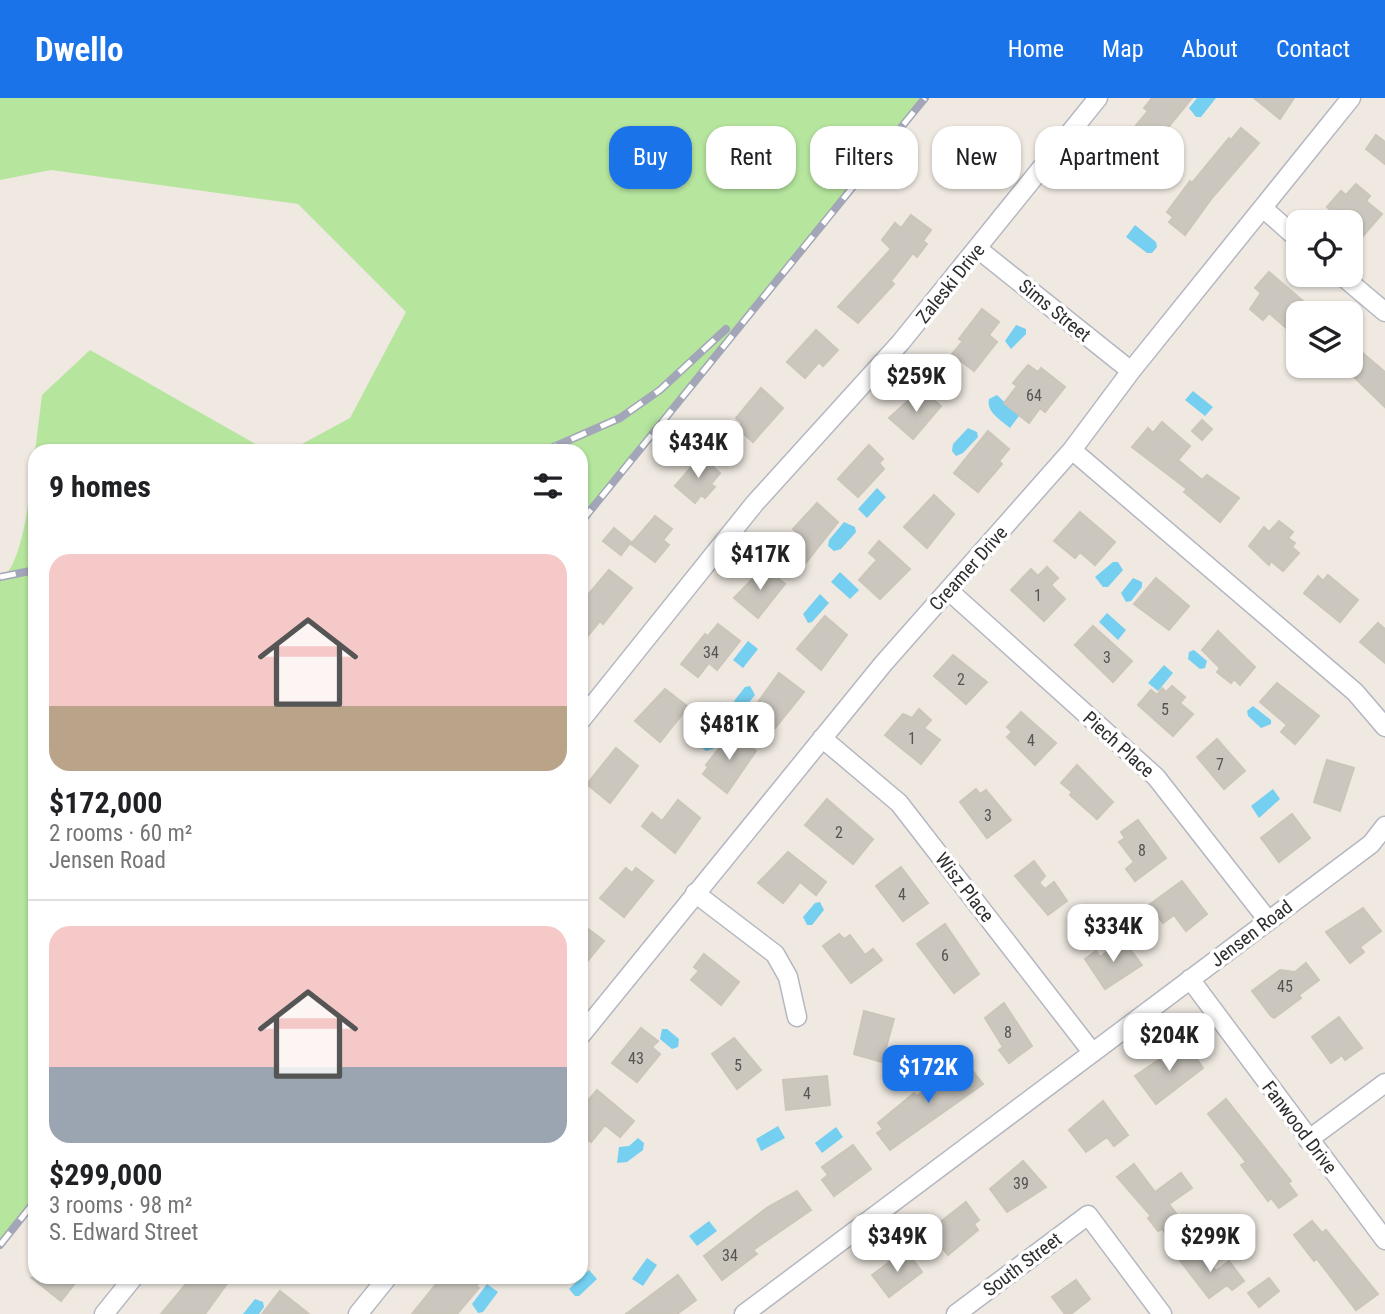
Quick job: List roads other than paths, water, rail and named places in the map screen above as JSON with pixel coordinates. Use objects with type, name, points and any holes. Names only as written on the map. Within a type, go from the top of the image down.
[{"type":"street","name":"Zaleski Drive","points":[[588,711],[755,503],[901,342],[1098,98]]},
{"type":"street","name":"Creamer Drive","points":[[588,1026],[822,738],[1072,450],[1131,371],[1351,98]]},
{"type":"street","points":[[1264,209],[1286,228]]},
{"type":"street","name":"Sims Street","points":[[978,249],[1131,371]]},
{"type":"street","points":[[1355,287],[1385,312]]},
{"type":"street","points":[[1072,450],[1355,692],[1385,727]]},
{"type":"street","name":"Piech Place","points":[[948,590],[1156,776],[1267,919]]},
{"type":"street","name":"Wisz Place","points":[[822,738],[899,803],[1092,1052]]},
{"type":"street","name":"Jensen Road","points":[[744,1314],[1370,844],[1385,826]]},
{"type":"street","points":[[695,893],[775,954],[788,977],[797,1017]]},
{"type":"street","name":"Fanwood Drive","points":[[1191,979],[1308,1140],[1385,1240]]},
{"type":"street","points":[[1308,1140],[1385,1083]]},
{"type":"street","name":"South Street","points":[[956,1314],[1088,1215],[1162,1314]]},
{"type":"street","points":[[104,1314],[128,1284]]},
{"type":"street","points":[[358,1314],[382,1284]]},
{"type":"water","points":[[1197,98],[1216,98],[1201,117],[1196,117],[1189,108]]},
{"type":"water","points":[[1135,225],[1156,242],[1157,247],[1152,253],[1147,253],[1126,237]]},
{"type":"water","points":[[1016,325],[1026,329],[1026,334],[1011,349],[1005,341]]},
{"type":"water","points":[[1193,391],[1213,407],[1205,416],[1185,400]]},
{"type":"water","points":[[997,395],[1019,416],[1010,428],[994,415],[989,407],[989,399]]},
{"type":"water","points":[[968,428],[977,432],[978,437],[963,453],[956,456],[952,451],[953,444]]},
{"type":"water","points":[[877,488],[886,497],[867,518],[858,509]]},
{"type":"water","points":[[844,522],[855,527],[856,532],[841,549],[834,551],[828,546],[829,540]]},
{"type":"water","points":[[1113,562],[1118,562],[1123,570],[1108,587],[1103,587],[1095,577]]},
{"type":"water","points":[[840,572],[859,590],[850,599],[831,582]]},
{"type":"water","points":[[1133,578],[1142,582],[1142,587],[1131,601],[1126,602],[1121,593]]},
{"type":"water","points":[[820,594],[829,603],[808,623],[803,614]]},
{"type":"water","points":[[1107,613],[1126,630],[1118,640],[1099,622]]},
{"type":"water","points":[[748,641],[758,649],[743,668],[733,660]]},
{"type":"water","points":[[1194,650],[1207,661],[1205,668],[1200,669],[1188,659],[1189,652]]},
{"type":"water","points":[[1164,665],[1173,673],[1158,691],[1148,683]]},
{"type":"water","points":[[750,686],[755,695],[744,709],[739,710],[734,701],[745,687]]},
{"type":"water","points":[[1253,706],[1271,720],[1271,724],[1261,728],[1248,716],[1247,711]]},
{"type":"water","points":[[719,725],[725,734],[713,749],[706,751],[702,748],[703,741],[715,726]]},
{"type":"water","points":[[1273,789],[1280,799],[1259,818],[1251,806]]},
{"type":"water","points":[[820,902],[824,910],[812,925],[807,925],[803,917],[815,903]]},
{"type":"water","points":[[662,1029],[667,1029],[679,1039],[678,1047],[672,1049],[660,1039]]},
{"type":"water","points":[[778,1126],[785,1138],[761,1151],[756,1139]]},
{"type":"water","points":[[836,1127],[843,1137],[822,1153],[815,1143]]},
{"type":"water","points":[[638,1138],[644,1143],[643,1150],[627,1162],[617,1163],[619,1147],[629,1146]]},
{"type":"water","points":[[709,1221],[717,1231],[697,1246],[689,1236]]},
{"type":"water","points":[[647,1258],[657,1265],[643,1286],[632,1279]]},
{"type":"water","points":[[588,1271],[597,1279],[579,1296],[575,1296],[569,1289],[574,1284],[588,1284]]},
{"type":"water","points":[[487,1284],[498,1292],[483,1312],[478,1313],[472,1304]]},
{"type":"water","points":[[255,1299],[263,1302],[264,1307],[259,1314],[243,1314]]},
{"type":"railway","points":[[588,513],[925,98]]},
{"type":"railway","points":[[560,444],[620,418],[660,390],[726,329]]},
{"type":"railway","points":[[0,577],[28,571]]},
{"type":"railway","points":[[0,1245],[28,1210]]}]
